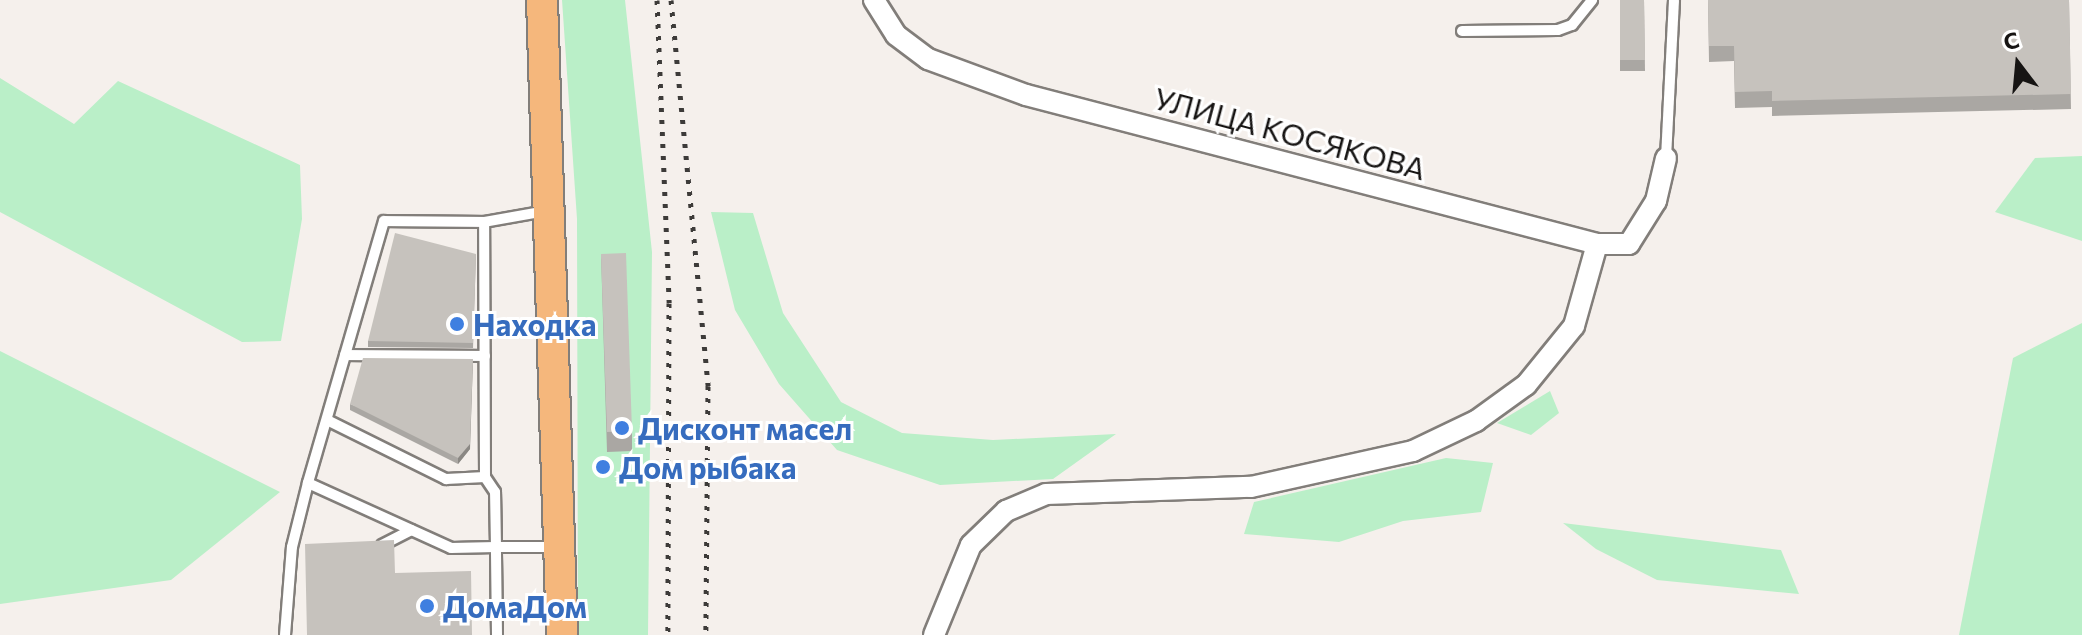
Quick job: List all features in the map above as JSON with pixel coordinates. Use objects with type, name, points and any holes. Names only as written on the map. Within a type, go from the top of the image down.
[{"type":"main road","points":[[542,0],[562,635]]},
{"type":"street","name":"УЛИЦА КОСЯКОВА","points":[[874,0],[896,35],[928,59],[1026,95],[1597,244],[1629,244],[1656,201],[1666,158]]},
{"type":"street","points":[[934,635],[971,545],[1006,511],[1046,494],[1251,487],[1413,451],[1476,421],[1526,385],[1574,326],[1597,244]]},
{"type":"lane","points":[[1462,31],[1566,28],[1592,0]]},
{"type":"lane","points":[[1666,158],[1674,0]]},
{"type":"lane","points":[[285,635],[292,547],[384,221],[484,222],[548,211]]},
{"type":"lane","points":[[484,222],[485,477],[495,492],[497,635]]},
{"type":"lane","points":[[345,355],[485,356]]},
{"type":"lane","points":[[327,420],[446,479],[485,477]]},
{"type":"lane","points":[[308,483],[451,548],[560,547]]},
{"type":"lane","points":[[367,545],[385,545],[411,530]]},
{"type":"lane","points":[[292,547],[307,547]]},
{"type":"green space","points":[[562,0],[625,0],[652,252],[648,635],[578,635],[577,219]]},
{"type":"green space","points":[[0,78],[74,124],[118,81],[300,165],[302,219],[281,341],[242,342],[0,212]]},
{"type":"green space","points":[[2082,156],[2082,241],[1995,212],[2035,158]]},
{"type":"green space","points":[[711,212],[753,213],[783,313],[841,402],[902,433],[993,440],[1116,434],[1053,479],[940,485],[837,450],[779,384],[735,310]]},
{"type":"green space","points":[[2082,323],[2082,635],[1959,635],[2013,358]]},
{"type":"green space","points":[[0,351],[280,492],[171,580],[0,604]]},
{"type":"green space","points":[[1550,391],[1559,413],[1531,435],[1497,423]]},
{"type":"green space","points":[[1446,458],[1493,463],[1481,512],[1403,521],[1339,542],[1244,534],[1254,502]]},
{"type":"green space","points":[[1563,523],[1781,550],[1799,594],[1657,580],[1596,549]]},
{"type":"building","points":[[1620,0],[1644,0],[1645,60],[1620,60]]},
{"type":"building","points":[[1708,0],[2069,0],[2071,94],[1772,101],[1772,91],[1735,92],[1734,46],[1709,46]]},
{"type":"building","points":[[395,233],[476,254],[473,343],[368,341]]},
{"type":"building","points":[[626,253],[632,431],[607,432],[601,254]]},
{"type":"building","points":[[363,358],[473,359],[470,444],[458,458],[350,404]]},
{"type":"building","points":[[394,540],[395,573],[471,571],[472,635],[307,635],[305,544]]},
{"type":"railway","points":[[657,0],[669,303],[668,635]]},
{"type":"railway","points":[[671,0],[708,386],[706,635]]},
{"type":"place","name":"Находка","points":[[457,324]]},
{"type":"place","name":"Дисконт масел","points":[[622,428]]},
{"type":"place","name":"Дом рыбака","points":[[603,467]]},
{"type":"place","name":"ДомаДом","points":[[427,606]]}]
